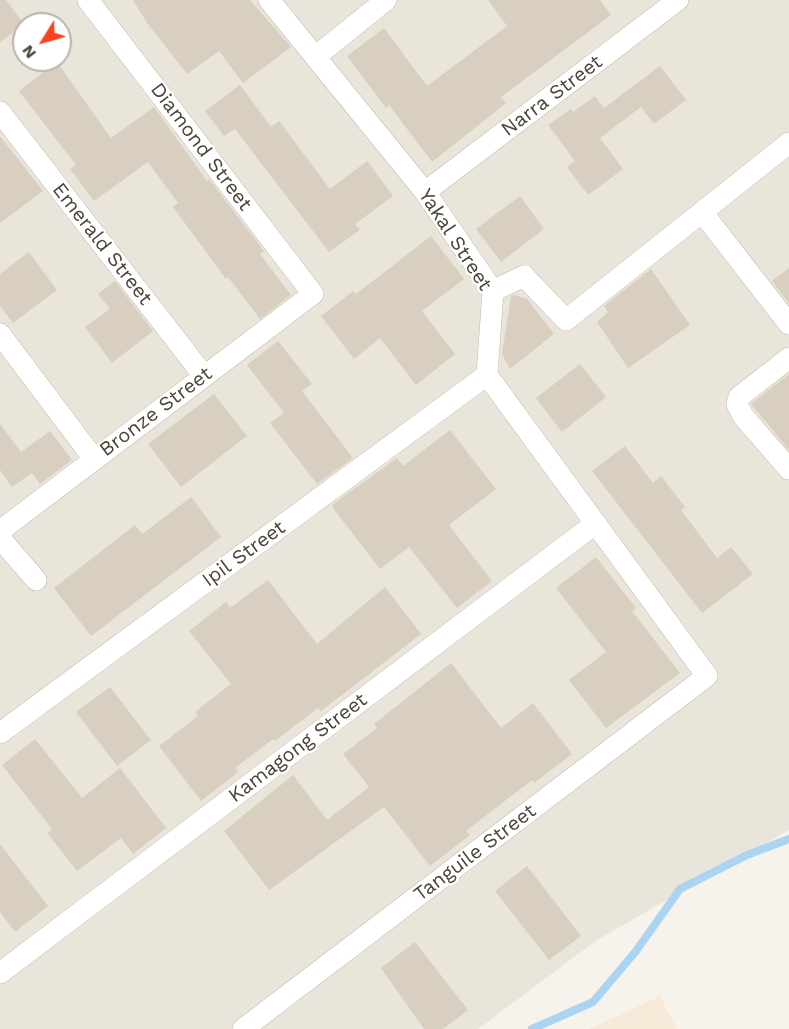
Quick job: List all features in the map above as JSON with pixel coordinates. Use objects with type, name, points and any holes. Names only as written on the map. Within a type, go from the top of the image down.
[{"type":"street","name":"Diamond Street","points":[[88,0],[313,294]]},
{"type":"street","name":"Yakal Street","points":[[269,0],[425,192],[493,291],[487,375]]},
{"type":"street","points":[[315,57],[386,0]]},
{"type":"street","name":"Narra Street","points":[[425,192],[678,0]]},
{"type":"street","name":"Emerald Street","points":[[0,112],[204,376]]},
{"type":"street","points":[[493,291],[524,276],[566,320],[702,212],[785,153]]},
{"type":"street","points":[[702,212],[789,324]]},
{"type":"street","name":"Bronze Street","points":[[0,531],[313,294]]},
{"type":"street","points":[[0,334],[94,459]]},
{"type":"street","points":[[789,358],[739,397],[737,404],[743,416],[789,469]]},
{"type":"street","points":[[487,375],[596,523]]},
{"type":"street","name":"Ipil Street","points":[[0,733],[487,375]]},
{"type":"street","name":"Tanguile Street","points":[[243,1029],[707,676],[596,523]]},
{"type":"street","name":"Kamagong Street","points":[[0,973],[596,523]]},
{"type":"street","points":[[0,538],[36,580]]},
{"type":"shaded area","points":[[0,0],[789,0],[789,830],[597,940],[478,1029],[0,1029]]},
{"type":"shaded area","points":[[660,996],[677,1029],[589,1029]]},
{"type":"building","points":[[0,0],[6,0],[15,12],[12,12],[12,33],[0,42]]},
{"type":"building","points":[[133,0],[250,0],[291,47],[243,83],[219,51],[187,74],[147,23]]},
{"type":"building","points":[[488,0],[600,0],[611,15],[501,97],[506,103],[432,162],[389,105],[386,108],[347,56],[384,28],[427,86],[507,26]]},
{"type":"building","points":[[660,66],[686,100],[654,124],[641,107],[600,138],[623,169],[588,195],[567,167],[575,161],[548,125],[571,109],[573,112],[595,96],[604,108]]},
{"type":"building","points":[[44,72],[64,72],[111,138],[154,107],[207,181],[209,179],[264,251],[260,254],[291,295],[260,319],[228,277],[226,279],[173,207],[178,203],[148,162],[94,201],[70,169],[76,165],[19,91]]},
{"type":"building","points":[[240,85],[271,127],[279,121],[330,189],[367,161],[393,196],[355,224],[360,230],[329,252],[235,129],[224,136],[205,111]]},
{"type":"building","points":[[0,136],[43,191],[0,223]]},
{"type":"building","points":[[520,196],[544,229],[501,262],[476,229]]},
{"type":"building","points":[[431,236],[464,279],[422,311],[455,354],[416,385],[380,338],[354,359],[321,316],[353,291],[356,294]]},
{"type":"building","points":[[29,252],[57,290],[13,323],[0,306],[0,274]]},
{"type":"building","points":[[789,268],[789,303],[772,281]]},
{"type":"building","points":[[651,269],[690,325],[628,368],[597,322],[608,312],[604,306]]},
{"type":"building","points":[[115,281],[153,331],[112,363],[85,327],[110,309],[98,294]]},
{"type":"building","points":[[511,296],[527,299],[554,334],[510,369],[502,354]]},
{"type":"building","points":[[278,341],[312,384],[302,391],[353,458],[317,484],[270,423],[284,413],[247,365]]},
{"type":"building","points":[[580,364],[606,397],[562,432],[536,398]]},
{"type":"building","points":[[789,374],[789,450],[751,404]]},
{"type":"building","points":[[214,394],[247,436],[181,487],[148,444]]},
{"type":"building","points":[[0,424],[21,452],[50,431],[72,460],[40,484],[32,473],[12,487],[0,470]]},
{"type":"building","points":[[450,430],[496,489],[449,525],[492,581],[457,608],[409,547],[380,569],[333,508],[333,504],[397,458],[403,466]]},
{"type":"building","points":[[625,446],[653,483],[661,476],[685,507],[681,510],[717,558],[731,547],[753,574],[702,613],[592,471]]},
{"type":"building","points":[[191,497],[221,537],[91,636],[54,588],[135,525],[142,534]]},
{"type":"building","points":[[596,557],[636,608],[632,611],[680,673],[606,728],[569,680],[606,652],[556,588]]},
{"type":"building","points":[[268,580],[317,644],[385,587],[421,634],[321,711],[318,708],[275,741],[273,739],[235,768],[238,772],[201,801],[159,746],[198,716],[195,712],[231,684],[189,631],[226,602],[230,608]]},
{"type":"building","points":[[451,663],[501,728],[533,703],[572,754],[534,783],[532,780],[466,831],[470,835],[430,866],[384,807],[269,890],[224,831],[293,775],[327,820],[369,787],[343,754],[377,728],[374,724]]},
{"type":"building","points":[[110,687],[151,740],[117,766],[76,712]]},
{"type":"building","points":[[35,739],[82,798],[120,768],[166,828],[133,854],[121,838],[77,871],[47,833],[52,829],[2,765]]},
{"type":"building","points":[[0,844],[48,906],[15,932],[0,912]]},
{"type":"building","points":[[527,866],[581,936],[549,960],[495,891]]},
{"type":"building","points":[[415,942],[468,1010],[443,1029],[424,1029],[381,968]]},
{"type":"waterway","points":[[532,1029],[593,1002],[636,951],[680,889],[747,855],[789,839]]}]
